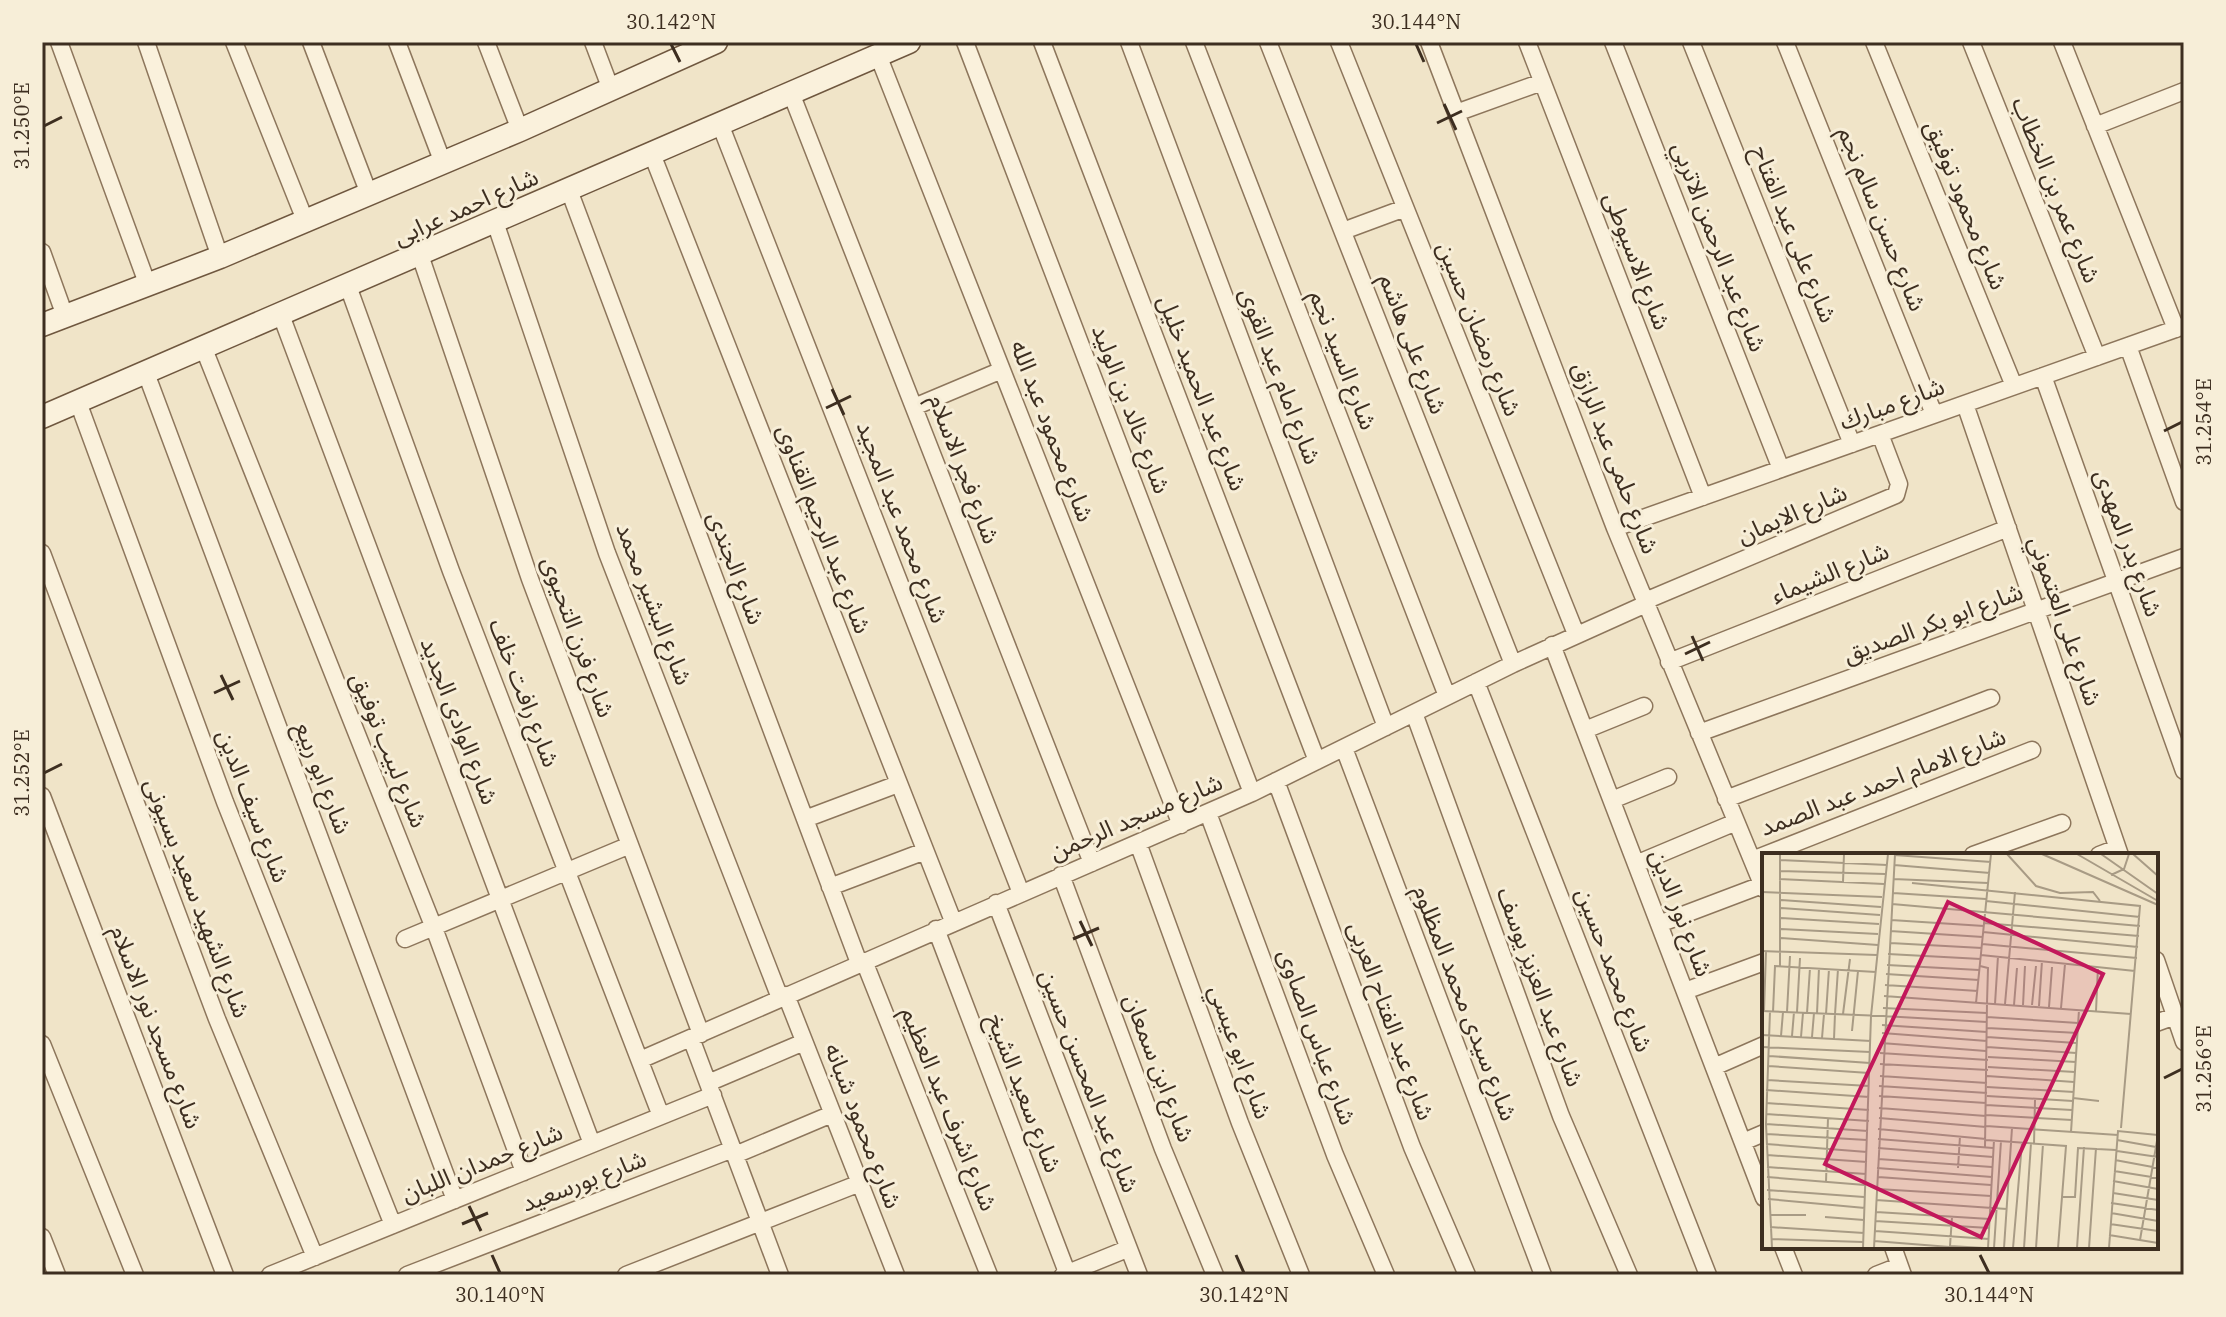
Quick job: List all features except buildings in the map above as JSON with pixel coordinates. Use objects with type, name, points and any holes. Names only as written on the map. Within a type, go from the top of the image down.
[{"type":"street","points":[[59,42],[147,283]]},
{"type":"street","points":[[146,42],[220,257]]},
{"type":"street","points":[[234,42],[305,220]]},
{"type":"street","points":[[311,42],[369,194]]},
{"type":"street","points":[[397,42],[443,163]]},
{"type":"street","points":[[486,42],[520,130]]},
{"type":"street","points":[[593,42],[610,87]]},
{"type":"street","name":"شارع احمد عرابى","points":[[42,325],[220,257],[520,130],[684,48],[716,42]]},
{"type":"street","name":"شارع احمد عرابى","points":[[42,417],[909,42]]},
{"type":"street","name":"شارع خالد بن الوليد","points":[[965,42],[1252,793]]},
{"type":"street","name":"شارع عبد الحميد خليل","points":[[1042,42],[1317,761]]},
{"type":"street","name":"شارع امام عبد القوى","points":[[1129,42],[1386,727]]},
{"type":"street","name":"شارع السيد نجم","points":[[1194,42],[1447,696]]},
{"type":"street","name":"شارع على هاشم","points":[[1268,42],[1513,664]]},
{"type":"street","name":"شارع رمضان حسين","points":[[1339,42],[1576,634]]},
{"type":"street","name":"شارع حلمى عبد الرازق","points":[[1429,42],[1615,528],[1762,885]]},
{"type":"street","name":"شارع الاسيوطى","points":[[1527,42],[1703,497]]},
{"type":"street","name":"شارع عبد الرحمن الاتربي","points":[[1613,42],[1781,469]]},
{"type":"street","name":"شارع على عبد الفتاح","points":[[1691,42],[1852,444]]},
{"type":"street","name":"شارع حسن سالم نجم","points":[[1785,42],[1934,414]]},
{"type":"street","name":"شارع محمود توفيق","points":[[1874,42],[2014,386]]},
{"type":"street","name":"شارع عمر بن الخطاب","points":[[1971,42],[2097,357]]},
{"type":"street","points":[[2062,42],[2180,327]]},
{"type":"street","name":"شارع محمود عبد الله","points":[[878,55],[1181,825]]},
{"type":"street","points":[[1456,113],[1542,82]]},
{"type":"street","points":[[2095,126],[2184,91]]},
{"type":"street","name":"شارع فجر الاسلام","points":[[791,93],[1092,863]]},
{"type":"street","name":"شارع محمد عبد المجيد","points":[[720,124],[1021,893]]},
{"type":"street","name":"شارع عبد الرحيم القناوى","points":[[652,154],[953,921]]},
{"type":"street","name":"شارع الجندى","points":[[569,190],[830,887],[861,962]]},
{"type":"street","points":[[1343,231],[1405,208]]},
{"type":"street","name":"شارع البشير محمد","points":[[495,222],[607,553],[783,997]]},
{"type":"street","points":[[42,252],[65,316]]},
{"type":"street","name":"شارع فرن التحيوى","points":[[420,255],[530,579],[630,845],[696,1036],[710,1089],[780,1275]]},
{"type":"street","name":"شارع رافت خلف","points":[[348,286],[451,571],[661,1116]]},
{"type":"street","name":"شارع الوادى الجديد","points":[[281,315],[592,1144]]},
{"type":"street","name":"شارع مبارك","points":[[1615,528],[2180,327]]},
{"type":"street","points":[[2128,346],[2184,502]]},
{"type":"street","name":"شارع لبيب توفيق","points":[[204,349],[434,928],[524,1172]]},
{"type":"street","points":[[914,407],[1002,370]]},
{"type":"street","name":"شارع ابو ربيع","points":[[146,373],[455,1200]]},
{"type":"street","name":"شارع بدر المهدى","points":[[2043,376],[2184,771]]},
{"type":"street","name":"شارع سيف الدين","points":[[78,402],[225,802],[393,1225]]},
{"type":"street","name":"شارع على العتموني","points":[[1965,404],[2119,851]]},
{"type":"street","name":"شارع الايمان","points":[[1645,603],[1896,495],[1899,484],[1880,434]]},
{"type":"street","name":"شارع الشيماء","points":[[1669,662],[2008,528]]},
{"type":"street","name":"شارع الشهيد سعيد بسيونى","points":[[42,553],[217,1019],[315,1257]]},
{"type":"street","name":"شارع ابو بكر الصديق","points":[[1699,733],[2184,557]]},
{"type":"street","name":"شارع مسجد الرحمن","points":[[640,1060],[1252,793],[1552,645],[1645,603]]},
{"type":"street","name":"شارع نور الدين","points":[[1552,645],[1762,1193]]},
{"type":"street","name":"شارع محمد حسين","points":[[1476,682],[1708,1275]]},
{"type":"street","points":[[1726,799],[1991,698]]},
{"type":"street","points":[[1585,730],[1644,706]]},
{"type":"street","name":"شارع عبد العزيز يوسف","points":[[1414,713],[1561,1116],[1629,1275]]},
{"type":"street","name":"شارع سيدى محمد المظلوم","points":[[1344,748],[1543,1275]]},
{"type":"street","name":"شارع الامام احمد عبد الصمد","points":[[1770,853],[2032,750]]},
{"type":"street","points":[[1612,800],[1668,777]]},
{"type":"street","name":"شارع عبد الفتاح العربى","points":[[1276,781],[1412,1147],[1467,1275]]},
{"type":"street","points":[[805,819],[898,784]]},
{"type":"street","name":"شارع مسجد نور الاسلام","points":[[42,796],[225,1275]]},
{"type":"street","name":"شارع عباس الصاوى","points":[[1208,813],[1335,1155],[1386,1275]]},
{"type":"street","points":[[1636,864],[1736,822]]},
{"type":"street","points":[[1979,853],[2062,823]]},
{"type":"street","name":"شارع ابو عيسي","points":[[1138,843],[1240,1123],[1301,1275]]},
{"type":"street","points":[[405,939],[630,845]]},
{"type":"street","points":[[830,887],[925,851]]},
{"type":"street","name":"شارع الامام احمد عبد الصمد","points":[[1752,860],[1762,856]]},
{"type":"street","name":"شارع ابن سمعان","points":[[1061,875],[1163,1149],[1215,1275]]},
{"type":"street","points":[[1659,924],[1762,887]]},
{"type":"street","name":"شارع عبد المحسن حسين","points":[[996,903],[1139,1275]]},
{"type":"street","name":"شارع سعيد الشيخ","points":[[936,929],[1066,1274]]},
{"type":"street","name":"شارع اشرف عبد العظيم","points":[[861,962],[989,1275]]},
{"type":"street","points":[[1685,991],[1762,963]]},
{"type":"street","points":[[2158,966],[2184,1042]]},
{"type":"street","name":"شارع محمود شبانه","points":[[783,997],[804,1042],[896,1275]]},
{"type":"street","points":[[2158,1022],[2175,1016]]},
{"type":"street","name":"شارع حمدان اللبان","points":[[270,1275],[661,1116],[804,1042]]},
{"type":"street","points":[[1714,1067],[1762,1046]]},
{"type":"street","points":[[43,1050],[135,1275]]},
{"type":"street","name":"شارع بورسعيد","points":[[407,1275],[832,1114]]},
{"type":"street","points":[[1743,1142],[1762,1134]]},
{"type":"street","points":[[626,1275],[860,1183]]},
{"type":"street","points":[[42,1237],[57,1275]]},
{"type":"street","points":[[1066,1274],[1127,1249]]},
{"type":"street","points":[[1784,1249],[1794,1275]]},
{"type":"street","points":[[1876,1275],[1901,1270],[1894,1249]]}]
